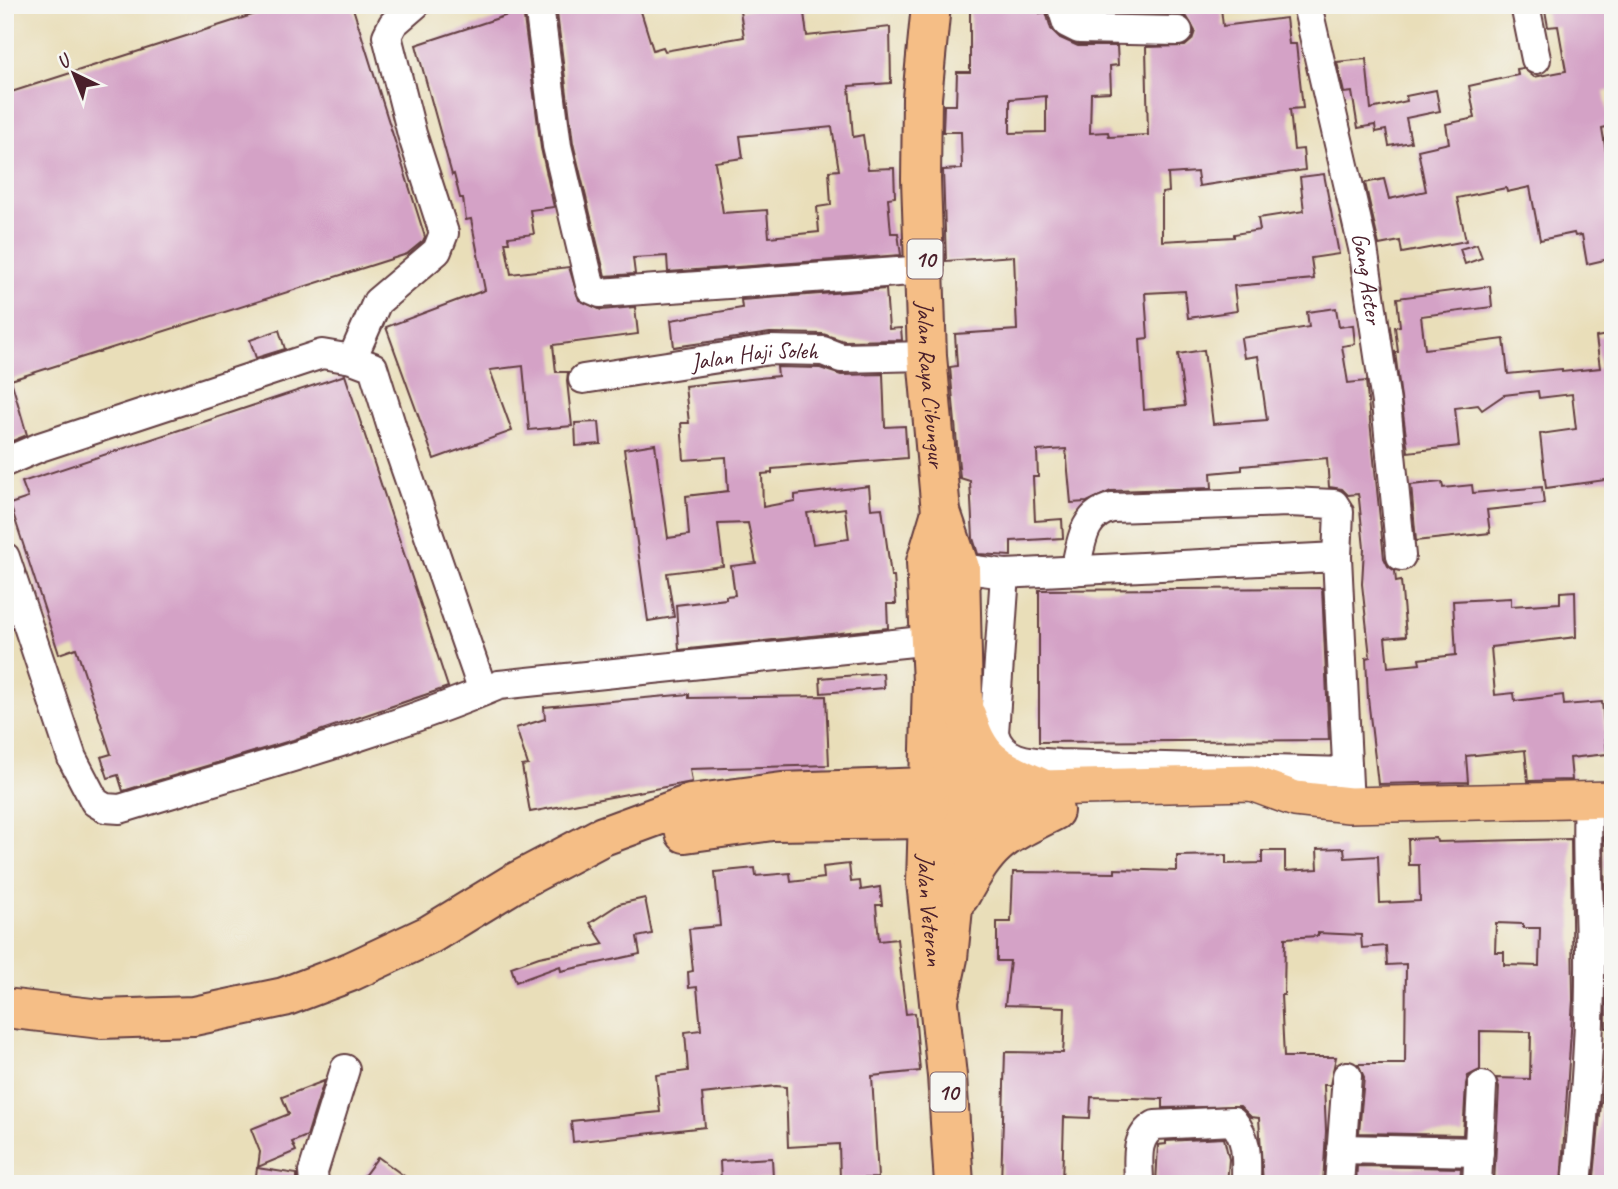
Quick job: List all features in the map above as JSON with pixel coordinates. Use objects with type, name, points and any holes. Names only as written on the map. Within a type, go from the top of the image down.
[{"type":"highway","name":"Jalan Raya Cibungur","points":[[931,5],[922,98],[921,178],[927,356],[940,512]]},
{"type":"highway","name":"10","points":[[940,512],[960,568],[963,705],[946,804]]},
{"type":"highway","name":"10","points":[[940,512],[926,562],[932,682],[946,804]]},
{"type":"highway","points":[[855,804],[907,755],[932,682]]},
{"type":"highway","points":[[952,909],[983,856],[1048,800],[984,757],[974,743],[963,705]]},
{"type":"highway","points":[[5,1008],[102,1019],[194,1016],[284,997],[349,972],[429,935],[514,883],[603,836],[690,804],[782,792],[855,804],[897,839],[926,882]]},
{"type":"highway","points":[[5,1029],[96,1041],[203,1036],[281,1023],[352,997],[442,955],[523,902],[613,857],[696,829],[855,804],[946,804]]},
{"type":"highway","name":"Jalan Veteran","points":[[946,804],[926,882],[954,1184]]},
{"type":"highway","name":"Jalan Veteran","points":[[939,1000],[952,909],[946,804]]},
{"type":"main road","points":[[946,804],[1048,800],[1257,807],[1330,790],[1600,800]]},
{"type":"street","points":[[352,359],[377,302],[443,243],[444,233],[412,134],[387,36],[393,24],[415,5]]},
{"type":"street","points":[[539,5],[557,146],[591,289],[600,293],[926,270]]},
{"type":"street","points":[[1061,5],[1067,23],[1080,29],[1178,31]]},
{"type":"street","name":"Gang Aster","points":[[1307,5],[1363,248],[1386,403],[1401,556]]},
{"type":"street","points":[[1525,5],[1536,59]]},
{"type":"street","name":"Jalan Haji Soleh","points":[[583,379],[770,350],[823,351],[841,358],[927,356]]},
{"type":"street","points":[[5,462],[53,443],[322,354],[373,366],[396,441],[483,691]]},
{"type":"street","points":[[1005,574],[994,733],[997,742],[1012,758],[1330,790],[1339,512],[1336,506],[1329,503],[1099,510],[1087,523],[1075,571]]},
{"type":"street","points":[[5,557],[72,758],[95,802],[105,808],[120,809],[146,801],[447,706],[499,685],[932,640]]},
{"type":"street","points":[[960,568],[1005,574],[1337,557]]},
{"type":"street","points":[[1577,1184],[1589,1039],[1590,947],[1585,854],[1600,800]]},
{"type":"street","points":[[314,1184],[313,1172],[345,1069]]},
{"type":"street","points":[[1339,1184],[1347,1076]]},
{"type":"street","points":[[1477,1184],[1482,1086]]},
{"type":"street","points":[[1139,1184],[1140,1140],[1145,1131],[1155,1125],[1233,1121],[1243,1133],[1247,1146],[1246,1184]]},
{"type":"street","points":[[1341,1149],[1479,1152]]},
{"type":"building","points":[[283,5],[352,5],[425,237],[423,241],[407,254],[11,380],[27,435],[5,444],[5,94]]},
{"type":"building","points":[[556,5],[639,5],[653,50],[663,47],[665,51],[744,37],[740,11],[768,5],[803,5],[807,36],[890,27],[891,83],[849,86],[853,137],[863,135],[868,169],[894,168],[895,197],[888,198],[891,233],[898,233],[901,255],[668,272],[667,256],[633,258],[635,274],[605,276],[573,143]],"holes":[[[832,127],[839,170],[829,171],[831,205],[817,207],[819,232],[769,237],[767,210],[723,213],[715,162],[743,158],[740,136]]]},
{"type":"building","points":[[970,5],[1040,5],[1040,13],[1046,12],[1051,29],[1060,38],[1078,46],[1117,46],[1118,65],[1110,66],[1111,92],[1091,93],[1090,133],[1108,132],[1109,137],[1148,135],[1146,47],[1185,46],[1192,40],[1195,31],[1187,17],[1179,14],[1083,12],[1080,8],[1087,8],[1087,5],[1184,5],[1184,12],[1221,8],[1223,26],[1286,18],[1289,44],[1296,44],[1303,108],[1290,109],[1294,150],[1303,149],[1305,170],[1199,186],[1197,172],[1168,174],[1169,192],[1162,193],[1162,241],[1234,237],[1234,234],[1260,230],[1258,218],[1304,211],[1300,177],[1324,174],[1339,254],[1311,258],[1314,279],[1234,286],[1237,311],[1188,318],[1185,291],[1145,293],[1148,338],[1140,339],[1144,410],[1185,406],[1178,354],[1204,350],[1213,424],[1267,420],[1258,356],[1244,358],[1241,338],[1309,327],[1307,312],[1336,308],[1339,327],[1353,325],[1355,344],[1342,346],[1348,383],[1366,381],[1384,558],[1388,566],[1395,571],[1396,582],[1401,581],[1406,636],[1385,638],[1388,667],[1420,664],[1419,659],[1456,655],[1453,601],[1511,598],[1511,606],[1560,603],[1560,592],[1575,591],[1576,637],[1491,647],[1495,695],[1514,693],[1515,701],[1563,695],[1564,705],[1602,702],[1607,754],[1570,758],[1572,780],[1528,781],[1525,750],[1466,756],[1468,782],[1378,784],[1368,698],[1366,658],[1370,657],[1362,584],[1364,548],[1359,499],[1358,494],[1348,495],[1342,489],[1329,487],[1327,458],[1242,466],[1242,470],[1211,473],[1212,488],[1111,491],[1087,502],[1071,503],[1066,449],[1037,451],[1038,477],[1033,477],[1035,521],[1062,519],[1063,538],[1011,541],[1011,556],[978,554],[973,538],[970,481],[960,478],[950,367],[957,366],[955,334],[1017,330],[1014,256],[946,261],[943,170],[962,169],[961,132],[943,132],[944,105],[956,105],[957,72],[970,72]],"holes":[[[1046,96],[1046,132],[1010,133],[1010,99]]]},
{"type":"building","points":[[1544,5],[1613,5],[1613,90],[1604,92],[1610,126],[1602,128],[1613,195],[1613,258],[1587,264],[1582,235],[1575,236],[1574,233],[1540,240],[1530,187],[1507,192],[1506,188],[1457,198],[1466,241],[1402,253],[1400,241],[1379,245],[1365,183],[1384,179],[1389,199],[1426,191],[1418,150],[1449,143],[1446,124],[1475,118],[1469,86],[1518,75],[1517,69],[1523,68],[1534,77],[1566,71],[1558,26],[1548,27]]},
{"type":"building","points":[[523,10],[541,148],[554,207],[530,210],[534,234],[508,237],[509,242],[505,242],[511,274],[569,267],[579,300],[601,310],[635,307],[638,334],[553,345],[556,372],[568,372],[572,426],[529,430],[523,366],[490,370],[512,431],[434,459],[386,327],[485,290],[471,219],[466,220],[463,198],[460,198],[454,174],[452,175],[416,45]]},
{"type":"building","points":[[1366,59],[1371,109],[1407,101],[1406,96],[1436,90],[1440,111],[1406,118],[1411,142],[1389,146],[1386,130],[1376,132],[1375,125],[1358,128],[1352,92],[1344,93],[1337,62]]},
{"type":"building","points":[[1477,244],[1482,258],[1465,264],[1460,249]]},
{"type":"building","points":[[1490,286],[1492,307],[1421,316],[1425,349],[1504,339],[1508,374],[1562,369],[1562,372],[1600,368],[1596,337],[1613,334],[1613,479],[1546,488],[1540,434],[1576,429],[1572,394],[1539,398],[1538,391],[1504,395],[1482,410],[1478,405],[1455,408],[1459,446],[1408,452],[1395,352],[1398,352],[1395,327],[1400,326],[1397,298]]},
{"type":"building","points":[[886,289],[889,329],[901,328],[902,340],[844,341],[823,334],[770,333],[674,347],[671,320],[742,308],[741,300]]},
{"type":"building","points":[[279,330],[285,349],[256,358],[250,340]]},
{"type":"building","points":[[777,367],[820,368],[841,375],[883,374],[885,427],[905,426],[907,458],[772,469],[772,473],[762,474],[763,507],[795,501],[795,495],[869,486],[871,509],[882,508],[891,576],[894,576],[896,604],[887,604],[888,628],[679,650],[676,605],[726,599],[726,596],[735,595],[731,566],[756,563],[748,523],[718,524],[723,566],[667,573],[674,617],[648,621],[624,449],[655,444],[668,538],[689,535],[686,496],[728,491],[726,457],[684,460],[681,423],[689,423],[685,386],[778,376]],"holes":[[[845,508],[849,539],[813,544],[807,513]]]},
{"type":"building","points":[[345,375],[448,687],[293,740],[123,791],[118,775],[108,778],[101,757],[111,754],[76,648],[59,654],[10,504],[28,498],[22,482]]},
{"type":"building","points":[[599,422],[601,444],[576,446],[575,423]]},
{"type":"building","points":[[1442,482],[1443,488],[1472,485],[1473,493],[1542,487],[1544,504],[1487,510],[1490,533],[1416,541],[1411,485]]},
{"type":"building","points":[[1322,588],[1329,740],[1039,742],[1039,590]]},
{"type":"building","points":[[883,673],[884,688],[821,693],[820,678]]},
{"type":"building","points":[[689,694],[689,698],[826,696],[829,765],[690,769],[692,782],[530,812],[522,766],[528,765],[516,728],[545,719],[544,707]]},
{"type":"building","points":[[1613,836],[1613,1028],[1606,1028],[1604,837]]},
{"type":"building","points":[[1436,838],[1437,842],[1571,839],[1573,1000],[1561,1184],[1494,1184],[1499,1087],[1496,1078],[1530,1079],[1531,1032],[1480,1031],[1480,1070],[1468,1076],[1463,1135],[1359,1133],[1364,1077],[1358,1064],[1405,1064],[1406,964],[1387,965],[1386,946],[1362,948],[1361,935],[1318,933],[1318,936],[1285,938],[1284,995],[1281,995],[1284,1057],[1336,1057],[1330,1085],[1324,1085],[1326,1131],[1323,1184],[1263,1184],[1259,1118],[1251,1117],[1240,1106],[1163,1108],[1163,1099],[1091,1097],[1090,1118],[1064,1117],[1062,1184],[1001,1184],[1005,1052],[1063,1053],[1064,1039],[1065,1007],[1005,1005],[1010,961],[997,961],[997,922],[1011,922],[1013,872],[1115,873],[1115,869],[1177,871],[1177,856],[1226,855],[1226,864],[1262,863],[1262,851],[1285,851],[1285,871],[1318,869],[1317,849],[1344,848],[1345,858],[1378,856],[1380,903],[1420,901],[1419,865],[1409,865],[1408,839]],"holes":[[[1496,923],[1523,924],[1523,928],[1540,928],[1539,966],[1504,965],[1504,952],[1495,952]]]},
{"type":"building","points":[[849,864],[851,882],[860,881],[861,890],[880,887],[882,905],[876,905],[879,941],[897,939],[906,1014],[915,1013],[920,1071],[872,1076],[878,1178],[840,1179],[839,1144],[788,1147],[786,1087],[702,1094],[705,1127],[573,1142],[571,1121],[660,1112],[656,1075],[688,1071],[685,1032],[701,1030],[697,987],[689,988],[688,972],[693,971],[689,929],[720,926],[715,872],[755,868],[756,876],[790,873],[791,882],[824,878],[823,867]]},
{"type":"building","points":[[645,898],[652,934],[637,937],[640,954],[561,971],[560,966],[516,982],[511,967],[539,957],[604,944],[590,923],[619,904]]},
{"type":"building","points":[[324,1081],[307,1136],[292,1142],[296,1151],[258,1167],[260,1152],[251,1129],[289,1114],[282,1097]]},
{"type":"building","points":[[1602,1094],[1613,1094],[1613,1179],[1594,1177]]},
{"type":"building","points":[[1224,1138],[1229,1159],[1227,1184],[1156,1184],[1158,1145],[1166,1144],[1166,1141]]},
{"type":"building","points":[[378,1157],[415,1184],[358,1184]]},
{"type":"building","points":[[772,1158],[773,1179],[721,1181],[720,1161]]},
{"type":"building","points":[[1357,1166],[1461,1168],[1460,1184],[1356,1184]]},
{"type":"building","points":[[257,1168],[297,1174],[297,1184],[255,1184]]}]
